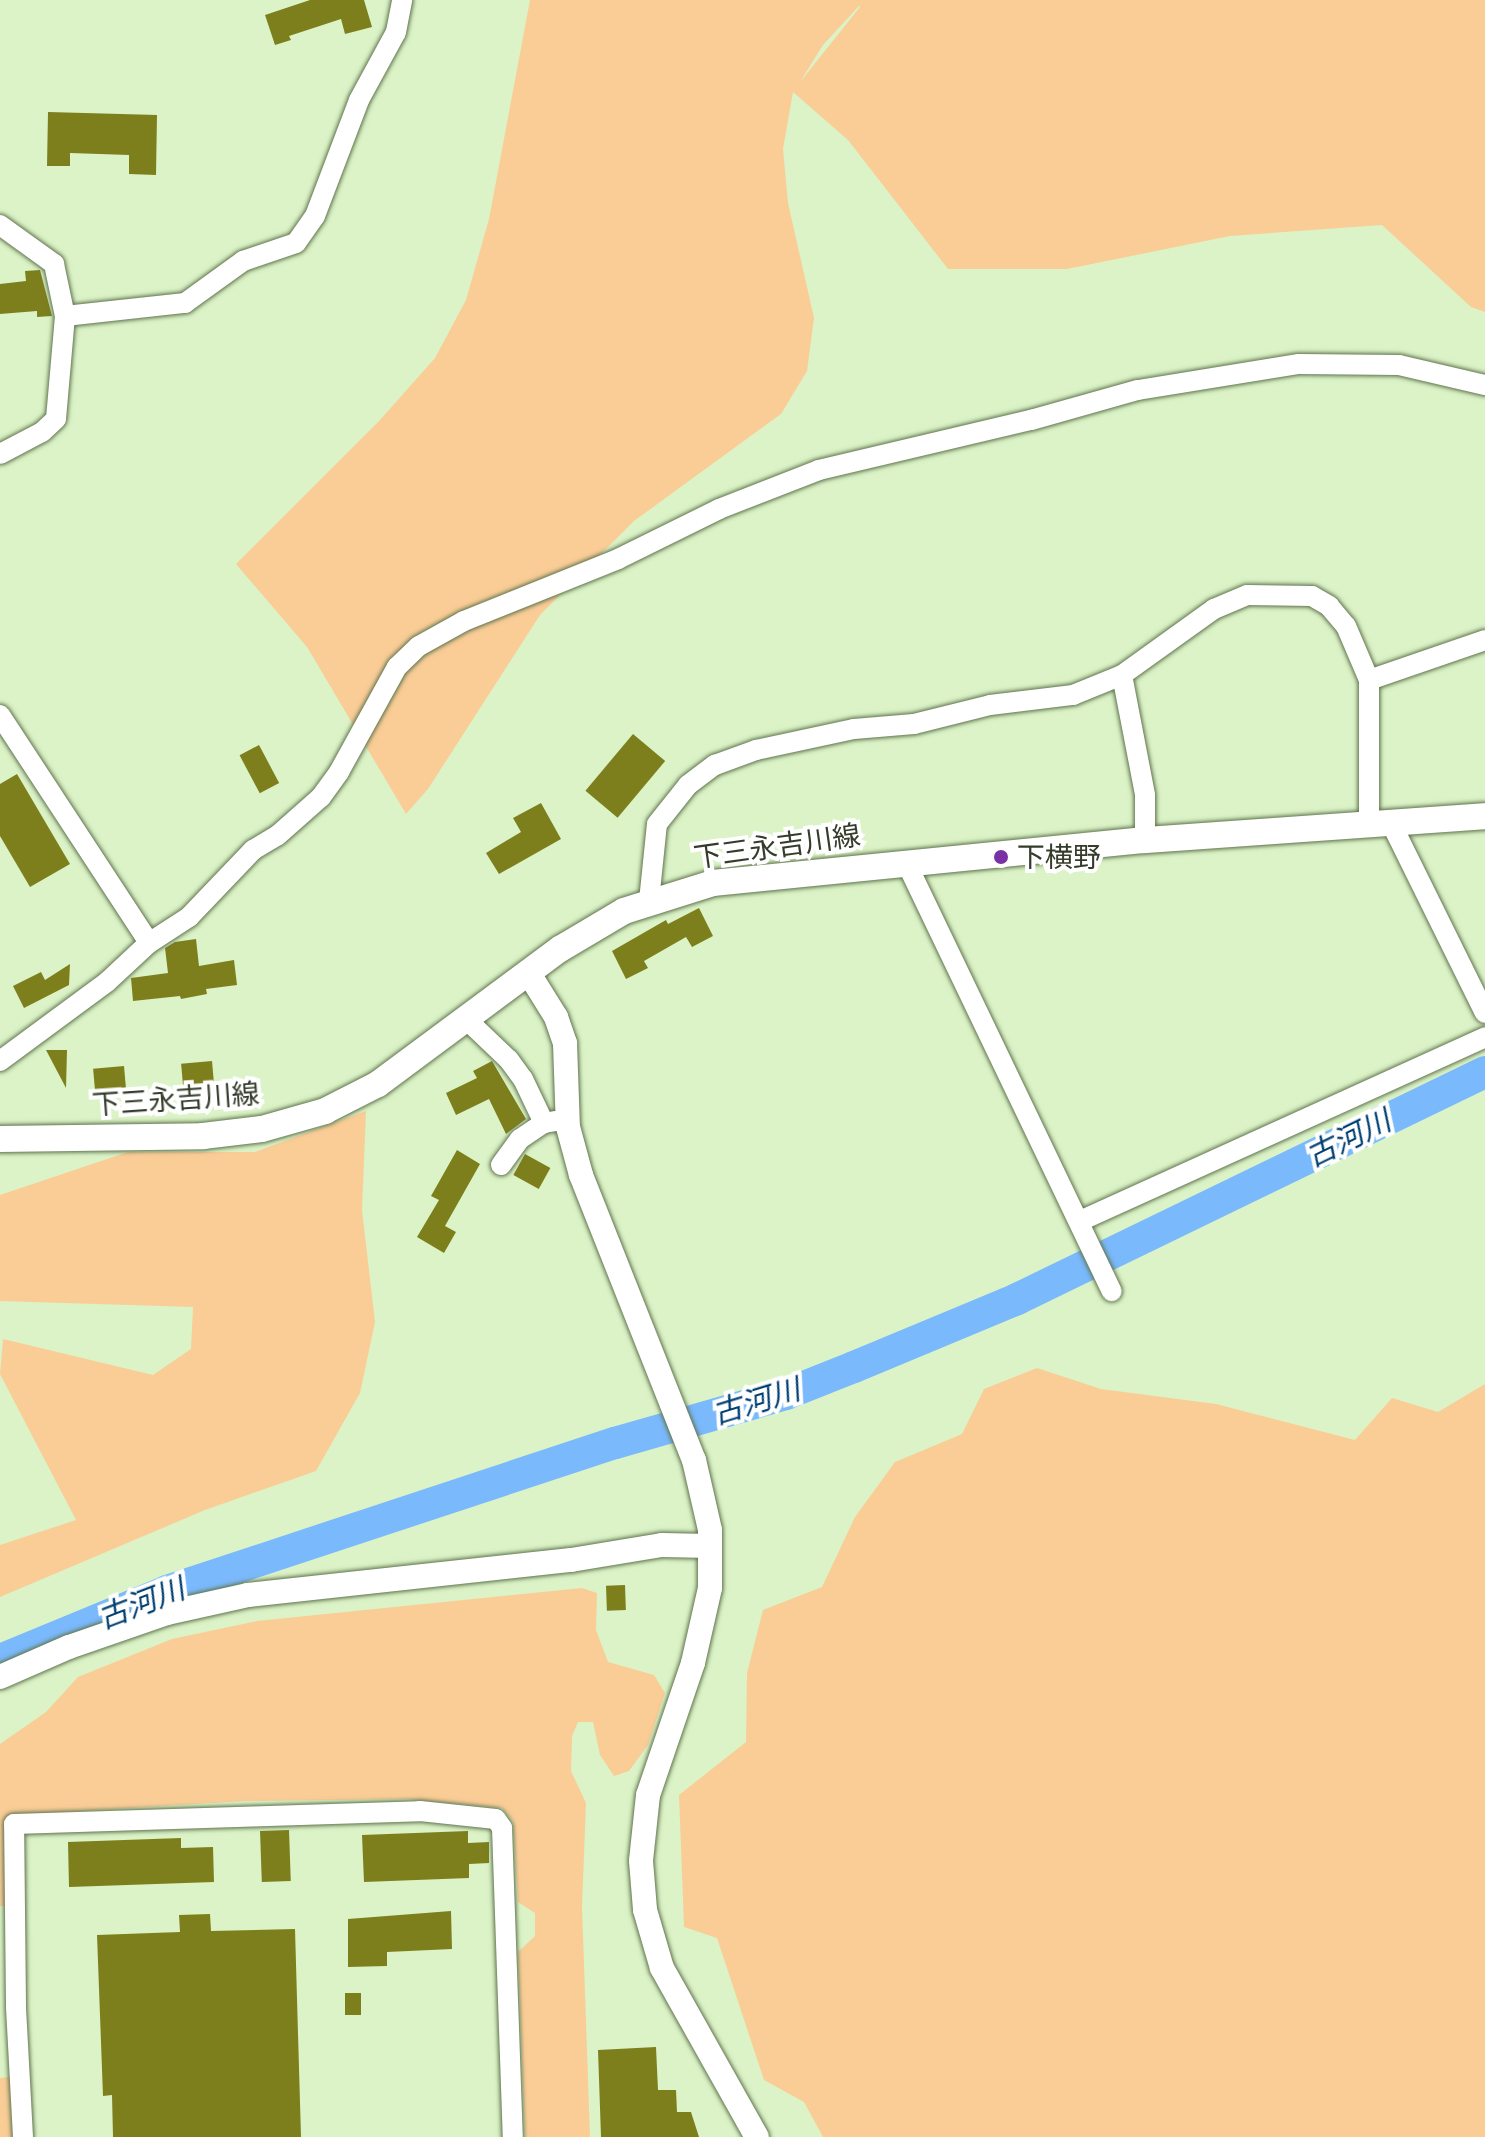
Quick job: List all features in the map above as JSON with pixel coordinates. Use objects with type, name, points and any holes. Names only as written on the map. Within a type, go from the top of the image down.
[{"type":"main road","name":"下三永吉川線","points":[[0,1139],[203,1136],[262,1129],[325,1111],[378,1084],[528,972],[624,911],[713,883],[1145,840],[1380,821],[1485,816]]},
{"type":"street","points":[[65,316],[185,303],[243,261],[296,243],[315,216],[359,100],[396,32],[402,0]]},
{"type":"street","points":[[0,225],[54,264],[65,316],[56,419],[42,432],[0,454]]},
{"type":"street","points":[[0,1061],[107,982],[149,943],[189,917],[253,850],[278,835],[321,797],[339,772],[397,667],[419,646],[464,621],[618,559],[719,509],[819,470],[1031,420],[1138,390],[1299,364],[1399,365],[1485,385]]},
{"type":"street","points":[[649,901],[657,824],[688,785],[715,765],[756,750],[854,729],[914,724],[990,705],[1073,695],[1122,675],[1214,609],[1247,595],[1274,593],[1312,596],[1329,606],[1346,626],[1369,680],[1380,821],[1485,1013]]},
{"type":"street","points":[[1369,680],[1485,640]]},
{"type":"street","points":[[1122,675],[1145,795],[1145,840]]},
{"type":"street","points":[[0,715],[149,943]]},
{"type":"street","points":[[906,862],[1112,1291]]},
{"type":"street","points":[[528,972],[556,1017],[565,1043],[556,1121]]},
{"type":"street","points":[[466,1019],[509,1060],[556,1121],[581,1175],[694,1460],[710,1530],[710,1588],[693,1663],[648,1795],[641,1861],[645,1910],[662,1968],[757,2137]]},
{"type":"street","points":[[1082,1224],[1485,1037]]},
{"type":"street","points":[[501,1165],[520,1139],[556,1121]]},
{"type":"street","points":[[0,1677],[69,1647],[167,1613],[248,1595],[571,1560],[662,1545],[710,1546]]},
{"type":"street","points":[[23,2137],[16,2006],[14,1824],[420,1811],[496,1819],[502,1828],[513,2137]]},
{"type":"shaded area","points":[[530,0],[1485,0],[1485,312],[1471,307],[1382,225],[1230,236],[1067,269],[948,269],[848,140],[793,92],[783,149],[788,203],[814,318],[807,371],[781,414],[634,521],[540,615],[428,789],[406,814],[307,647],[236,564],[380,420],[435,358],[466,300],[489,219]],"holes":[[[860,7],[800,82],[823,45]]]},
{"type":"shaded area","points":[[366,1111],[362,1210],[375,1322],[360,1393],[316,1471],[205,1510],[0,1597],[0,1545],[76,1520],[0,1374],[3,1339],[153,1375],[191,1349],[193,1307],[0,1301],[0,1195],[128,1152],[255,1152]]},
{"type":"shaded area","points":[[1037,1368],[1101,1389],[1216,1404],[1355,1440],[1392,1398],[1438,1412],[1485,1384],[1485,2137],[823,2137],[804,2102],[764,2080],[717,1938],[684,1927],[679,1795],[746,1742],[747,1673],[763,1610],[822,1587],[855,1517],[895,1462],[962,1434],[984,1389]]},
{"type":"shaded area","points":[[582,1588],[597,1593],[596,1630],[608,1662],[654,1675],[665,1693],[648,1745],[629,1771],[614,1776],[600,1755],[593,1722],[578,1722],[572,1736],[571,1771],[586,1803],[582,1906],[590,2137],[525,2137],[518,1952],[535,1936],[535,1913],[518,1902],[513,1821],[502,1808],[407,1799],[246,1801],[13,1815],[5,1823],[5,1906],[0,1906],[0,1744],[46,1712],[78,1677],[172,1639],[257,1621]]},
{"type":"shaded area","points":[[10,2077],[12,2137],[0,2137],[0,2078]]},
{"type":"building","points":[[310,0],[364,0],[372,27],[345,34],[341,19],[289,36],[291,40],[275,45],[265,15]]},
{"type":"building","points":[[48,112],[157,115],[156,175],[129,174],[129,155],[70,153],[70,166],[47,166]]},
{"type":"building","points":[[40,270],[52,316],[37,317],[37,311],[0,314],[0,284],[26,281],[25,271]]},
{"type":"building","points":[[633,734],[665,761],[618,818],[585,791]]},
{"type":"building","points":[[259,745],[279,783],[260,793],[240,755]]},
{"type":"building","points":[[17,774],[70,864],[30,887],[0,836],[0,784]]},
{"type":"building","points":[[541,803],[561,839],[499,874],[486,853],[521,832],[513,818]]},
{"type":"building","points":[[699,908],[713,936],[692,947],[686,937],[644,961],[648,968],[626,979],[612,951],[666,920],[668,924]]},
{"type":"building","points":[[196,939],[199,966],[234,960],[237,985],[206,989],[207,994],[181,999],[180,996],[133,1001],[131,978],[168,973],[165,948],[175,942]]},
{"type":"building","points":[[70,964],[69,985],[24,1008],[13,986],[41,972],[45,980]]},
{"type":"building","points":[[46,1050],[67,1050],[66,1088]]},
{"type":"building","points":[[212,1061],[214,1085],[183,1088],[181,1064]]},
{"type":"building","points":[[492,1061],[526,1119],[506,1134],[489,1099],[456,1115],[446,1093],[477,1078],[473,1071]]},
{"type":"building","points":[[124,1066],[126,1090],[95,1093],[93,1069]]},
{"type":"building","points":[[457,1150],[480,1164],[445,1226],[456,1232],[444,1253],[417,1237],[439,1200],[431,1196]]},
{"type":"building","points":[[525,1154],[550,1168],[539,1189],[513,1175]]},
{"type":"building","points":[[625,1585],[626,1610],[607,1611],[606,1586]]},
{"type":"building","points":[[289,1830],[291,1881],[262,1882],[260,1831]]},
{"type":"building","points":[[468,1831],[468,1843],[489,1842],[489,1863],[469,1864],[469,1878],[364,1882],[362,1835]]},
{"type":"building","points":[[181,1838],[181,1848],[213,1847],[214,1882],[69,1887],[68,1842]]},
{"type":"building","points":[[451,1911],[452,1949],[387,1952],[387,1966],[348,1967],[348,1919]]},
{"type":"building","points":[[210,1914],[211,1931],[295,1929],[301,2137],[113,2137],[112,2095],[103,2096],[97,1935],[180,1932],[179,1915]]},
{"type":"building","points":[[345,1993],[361,1993],[361,2015],[345,2015]]},
{"type":"building","points":[[656,2047],[658,2090],[676,2090],[677,2112],[691,2112],[699,2137],[601,2137],[598,2050]]},
{"type":"waterway","name":"古河川","points":[[0,1660],[167,1591],[615,1443],[786,1394],[1017,1299],[1485,1072]]},
{"type":"place","name":"下横野","points":[[1001,857]]}]
